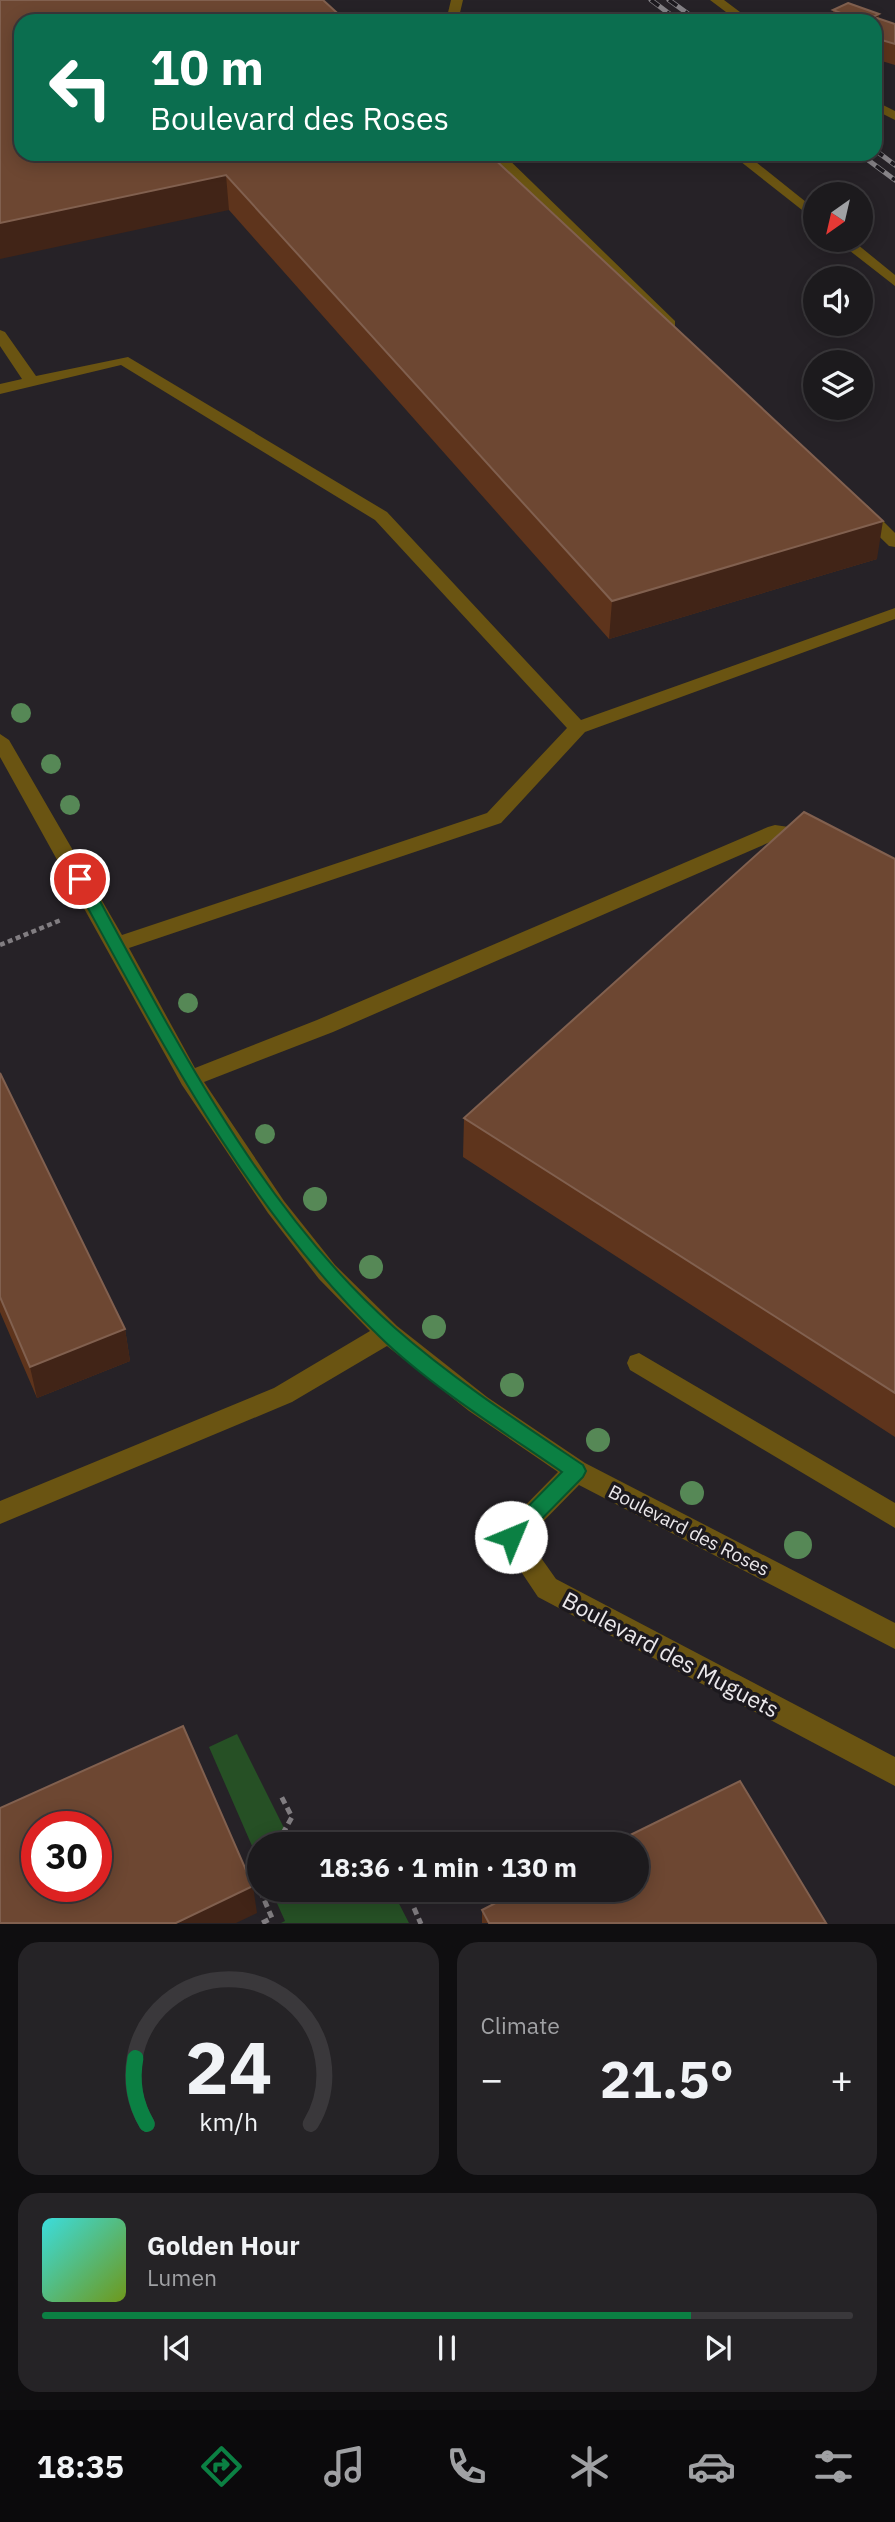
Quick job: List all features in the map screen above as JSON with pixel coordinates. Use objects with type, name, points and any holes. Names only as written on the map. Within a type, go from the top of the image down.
[{"type":"street","points":[[716,0],[736,14]]},
{"type":"street","points":[[502,161],[685,338]]},
{"type":"street","points":[[747,161],[803,206]]},
{"type":"street","points":[[858,252],[895,282]]},
{"type":"street","points":[[0,335],[32,382]]},
{"type":"street","points":[[0,390],[123,359],[381,516],[578,728]]},
{"type":"street","points":[[845,494],[895,542]]},
{"type":"street","points":[[117,944],[495,818],[578,728],[895,613]]},
{"type":"street","name":"Boulevard des Roses","points":[[0,740],[117,944],[190,1079],[276,1207],[327,1272],[388,1333],[478,1404],[576,1471],[895,1637]]},
{"type":"street","points":[[190,1079],[325,1026],[775,832],[821,837],[831,842]]},
{"type":"street","points":[[0,1513],[283,1395],[388,1333]]},
{"type":"street","points":[[639,1363],[895,1517]]},
{"type":"street","name":"Boulevard des Muguets","points":[[576,1471],[511,1537],[547,1588],[895,1772]]},
{"type":"path","points":[[0,945],[44,929],[93,903]]},
{"type":"path","points":[[280,1794],[292,1816],[283,1832]]},
{"type":"path","points":[[260,1923],[272,1918],[265,1902]]},
{"type":"path","points":[[414,1908],[421,1923]]},
{"type":"green space","points":[[237,1734],[286,1832],[247,1832],[247,1834],[209,1747]]},
{"type":"green space","points":[[276,1902],[398,1902],[409,1923],[281,1923],[285,1921]]},
{"type":"building","points":[[0,0],[323,0],[338,14],[14,14],[14,161],[497,161],[883,521],[612,601],[226,175],[0,223]]},
{"type":"building","points":[[848,3],[879,14],[843,14],[833,10]]},
{"type":"building","points":[[882,20],[895,24],[895,44],[882,40]]},
{"type":"building","points":[[804,812],[895,859],[895,1393],[464,1118]]},
{"type":"building","points":[[0,1073],[125,1329],[30,1367],[0,1297]]},
{"type":"building","points":[[183,1726],[247,1872],[247,1889],[176,1923],[0,1923],[0,1808]]},
{"type":"building","points":[[740,1781],[826,1923],[489,1923],[482,1910],[498,1902],[649,1902],[649,1832],[636,1832]]},
{"type":"railway","points":[[651,0],[670,14]]},
{"type":"railway","points":[[669,0],[688,14]]},
{"type":"railway","points":[[882,155],[895,165]]},
{"type":"railway","points":[[869,161],[895,180]]},
{"type":"route","points":[[80,879],[190,1079],[276,1207],[327,1272],[388,1333],[478,1404],[576,1471],[511,1537]]}]
